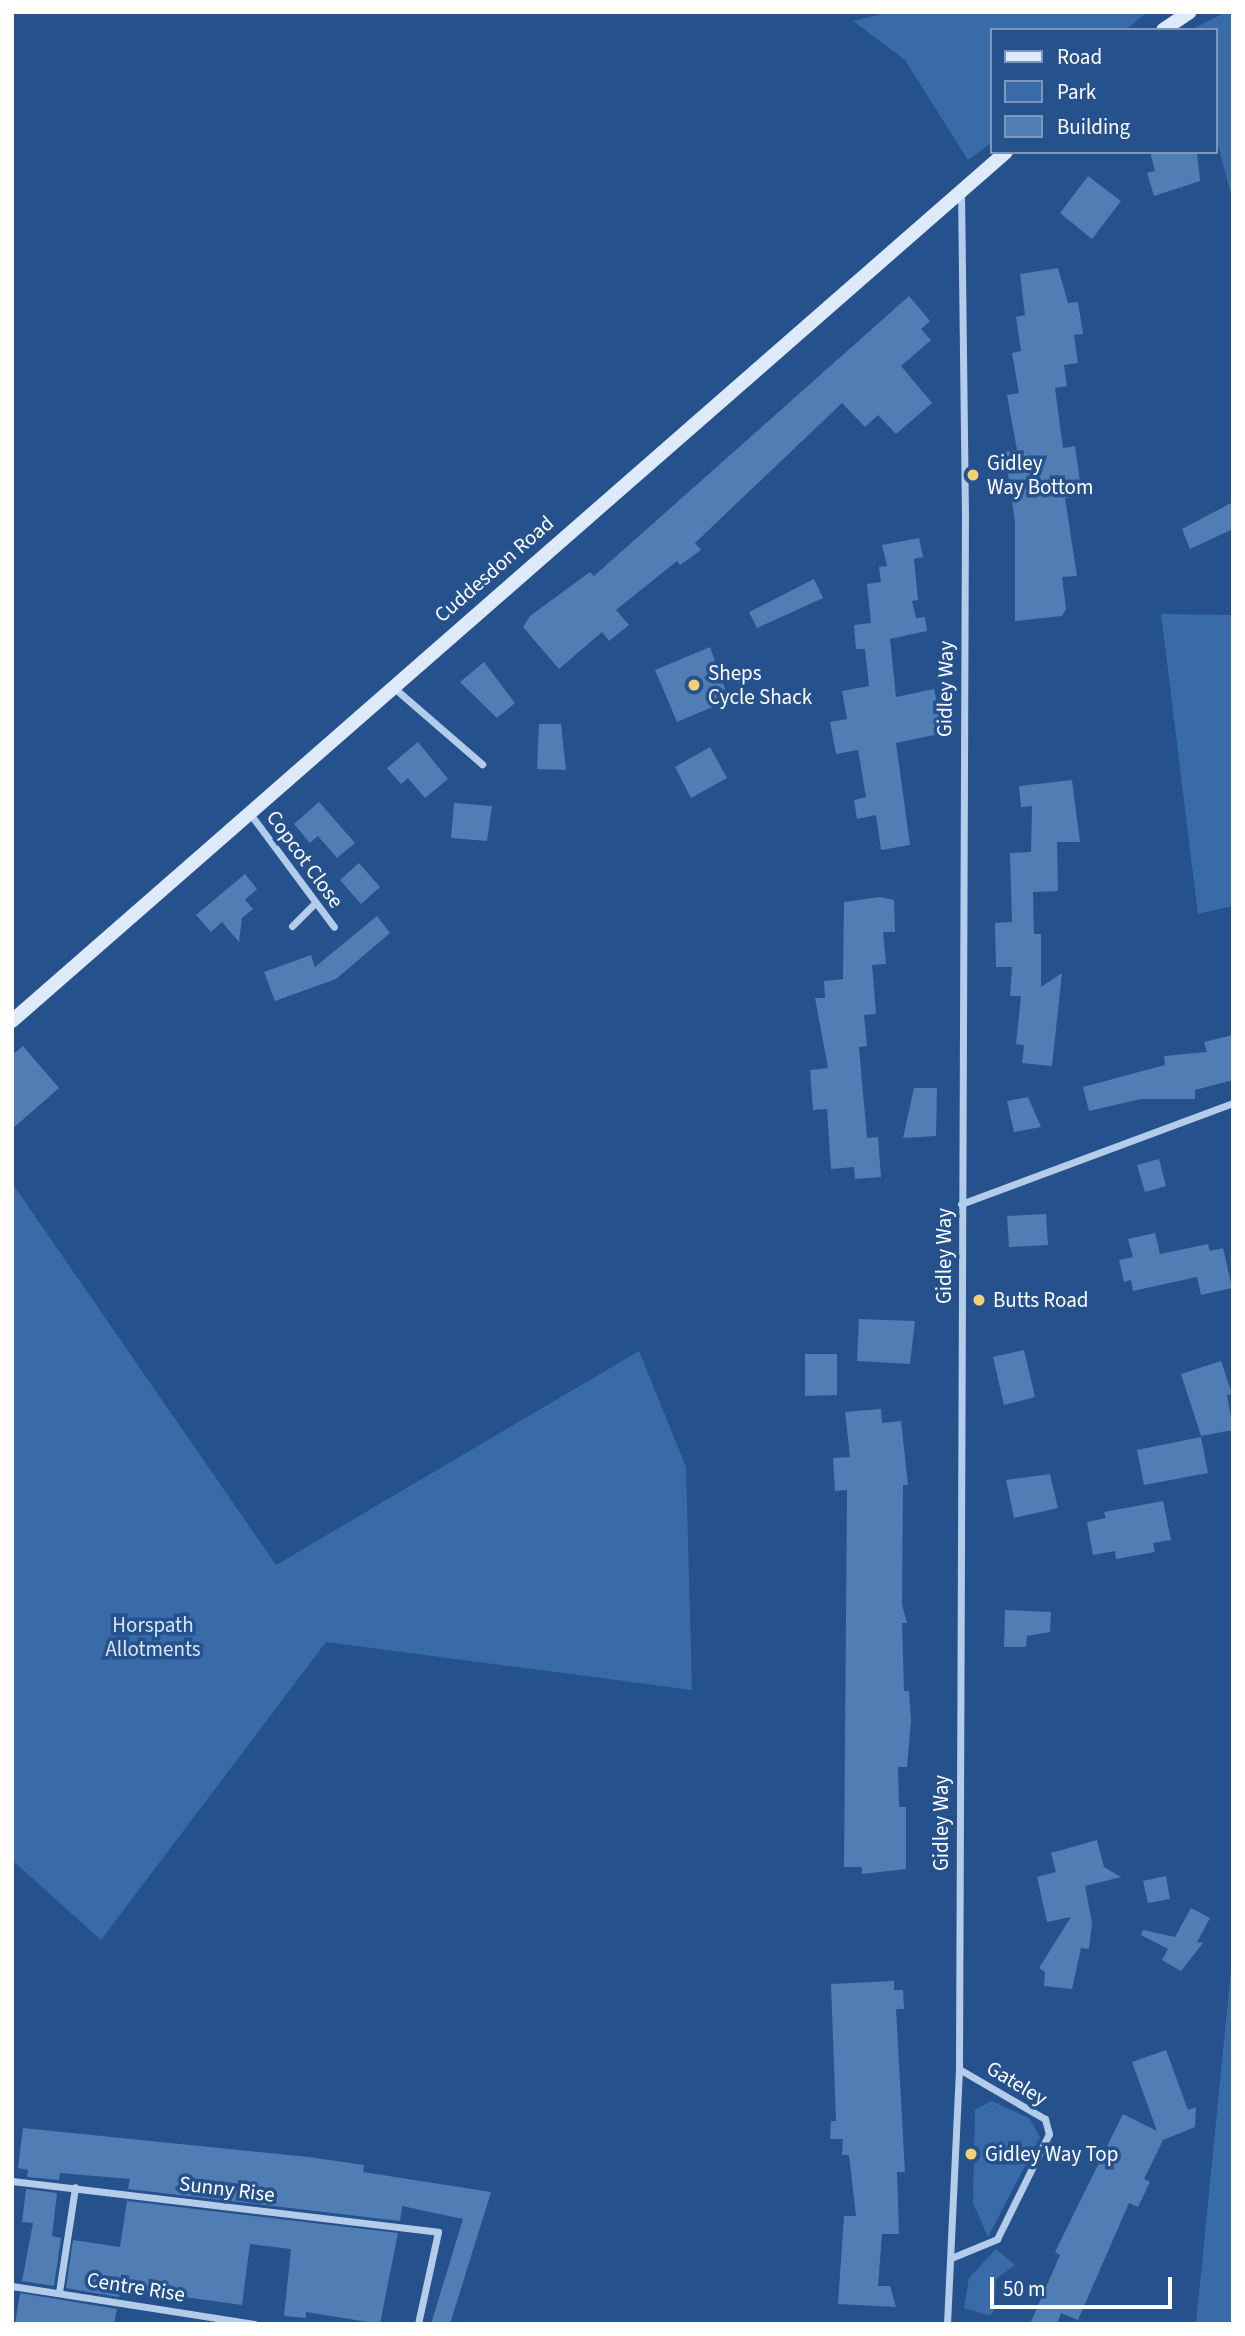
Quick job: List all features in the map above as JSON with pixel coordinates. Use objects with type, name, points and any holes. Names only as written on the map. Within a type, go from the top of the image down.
[{"type":"street","points":[[1166,28],[1190,12]]},
{"type":"street","name":"Cuddesdon Road","points":[[12,1021],[248,811],[961,188],[1004,154]]},
{"type":"street","name":"Gidley Way","points":[[947,2324],[959,2070],[961,188]]},
{"type":"street","points":[[392,686],[482,764]]},
{"type":"street","name":"Copcot Close","points":[[248,811],[313,905],[334,927]]},
{"type":"street","points":[[292,926],[313,905]]},
{"type":"street","points":[[961,1204],[1233,1103]]},
{"type":"street","name":"Gateley","points":[[951,2258],[997,2239],[1049,2134],[1045,2119],[959,2070]]},
{"type":"street","name":"Sunny Rise","points":[[12,2181],[438,2232],[418,2324]]},
{"type":"street","points":[[59,2292],[75,2187]]},
{"type":"street","name":"Centre Rise","points":[[12,2286],[254,2324]]},
{"type":"green space","points":[[890,12],[1147,12],[1128,28],[990,28],[990,144],[968,160],[905,60],[853,21]]},
{"type":"green space","points":[[1226,12],[1233,12],[1233,202],[1217,142],[1217,28],[1195,28]]},
{"type":"green space","points":[[1161,614],[1233,615],[1233,906],[1198,914]]},
{"type":"green space","name":"Horspath Allotments","points":[[12,1183],[276,1565],[639,1351],[686,1467],[692,1690],[326,1642],[101,1940],[12,1860]]},
{"type":"green space","points":[[1233,1950],[1233,2324],[1196,2324]]},
{"type":"green space","points":[[991,2101],[1029,2118],[1040,2137],[988,2237],[973,2203],[975,2110]]},
{"type":"green space","points":[[996,2249],[1015,2265],[996,2279],[994,2310],[990,2316],[964,2308],[969,2278]]},
{"type":"building","points":[[1151,154],[1197,154],[1200,181],[1154,196],[1147,173],[1155,171]]},
{"type":"building","points":[[1088,176],[1121,201],[1092,239],[1060,213]]},
{"type":"building","points":[[1058,268],[1068,303],[1078,302],[1083,334],[1074,335],[1078,363],[1064,365],[1067,386],[1055,388],[1063,448],[1075,446],[1082,495],[1065,498],[1077,576],[1062,577],[1066,609],[1062,616],[1015,621],[1015,523],[1005,452],[1017,450],[1007,395],[1019,393],[1012,353],[1021,351],[1016,317],[1025,315],[1020,274]]},
{"type":"building","points":[[909,296],[930,321],[921,329],[931,340],[901,366],[932,403],[896,434],[878,415],[865,427],[842,403],[695,543],[701,550],[680,565],[677,561],[616,610],[629,625],[609,641],[602,632],[559,669],[523,627],[530,616],[590,572],[594,576]]},
{"type":"building","points":[[1233,502],[1233,529],[1190,549],[1182,529]]},
{"type":"building","points":[[919,538],[923,557],[914,559],[918,600],[912,601],[916,618],[925,617],[927,631],[890,639],[896,697],[934,689],[941,723],[939,734],[896,743],[910,845],[881,850],[876,815],[857,819],[854,800],[866,797],[858,750],[836,754],[830,722],[847,719],[842,691],[869,686],[865,649],[856,649],[854,625],[871,623],[867,584],[881,582],[879,567],[887,566],[882,545]]},
{"type":"building","points":[[814,579],[823,598],[757,628],[749,612]]},
{"type":"building","name":"Sheps Cycle Shack","points":[[710,647],[729,700],[677,722],[655,670]]},
{"type":"building","points":[[484,662],[515,703],[497,718],[460,682]]},
{"type":"building","points":[[539,724],[561,724],[566,770],[537,769]]},
{"type":"building","points":[[418,742],[448,779],[425,798],[408,778],[401,784],[387,768]]},
{"type":"building","points":[[710,747],[727,778],[691,798],[675,767]]},
{"type":"building","points":[[1072,780],[1080,842],[1057,842],[1058,891],[1033,892],[1034,934],[1041,934],[1041,987],[1062,973],[1052,1066],[1022,1063],[1024,1045],[1016,1044],[1021,996],[1010,996],[1012,967],[996,967],[995,923],[1012,922],[1010,853],[1031,852],[1032,806],[1021,807],[1019,786]]},
{"type":"building","points":[[319,802],[355,843],[337,858],[318,836],[310,843],[294,824]]},
{"type":"building","points":[[454,803],[492,806],[487,841],[451,838]]},
{"type":"building","points":[[359,863],[380,887],[361,904],[340,880]]},
{"type":"building","points":[[245,874],[257,889],[245,900],[253,909],[242,918],[239,942],[222,922],[211,932],[196,915]]},
{"type":"building","points":[[880,897],[894,900],[895,932],[883,932],[886,964],[872,965],[876,1014],[864,1015],[867,1046],[859,1047],[867,1138],[878,1137],[881,1177],[855,1179],[854,1167],[831,1169],[827,1109],[813,1110],[810,1070],[828,1068],[815,998],[825,998],[824,981],[843,979],[844,902]]},
{"type":"building","points":[[377,916],[390,933],[336,979],[275,1001],[264,972],[311,955],[315,967]]},
{"type":"building","points":[[1233,1035],[1233,1080],[1195,1090],[1195,1099],[1141,1099],[1089,1111],[1083,1087],[1165,1065],[1164,1056],[1207,1052],[1204,1042]]},
{"type":"building","points":[[23,1046],[59,1088],[12,1129],[12,1055]]},
{"type":"building","points":[[914,1088],[937,1088],[936,1136],[903,1138]]},
{"type":"building","points":[[1028,1097],[1041,1127],[1014,1132],[1007,1101]]},
{"type":"building","points":[[1159,1159],[1166,1186],[1145,1192],[1137,1165]]},
{"type":"building","points":[[1046,1214],[1048,1245],[1009,1247],[1007,1216]]},
{"type":"building","points":[[1155,1233],[1160,1254],[1208,1244],[1210,1251],[1223,1248],[1232,1288],[1201,1295],[1197,1277],[1133,1291],[1131,1280],[1124,1282],[1119,1260],[1133,1257],[1128,1239]]},
{"type":"building","points":[[859,1319],[915,1321],[910,1364],[857,1361]]},
{"type":"building","points":[[1024,1350],[1035,1397],[1004,1405],[993,1357]]},
{"type":"building","points":[[805,1354],[837,1354],[837,1395],[805,1396]]},
{"type":"building","points":[[1221,1361],[1232,1394],[1227,1395],[1233,1430],[1201,1436],[1181,1374]]},
{"type":"building","points":[[881,1409],[882,1423],[901,1421],[908,1485],[903,1485],[902,1605],[907,1623],[902,1623],[904,1691],[909,1691],[911,1720],[907,1767],[898,1767],[899,1807],[906,1807],[906,1869],[862,1874],[862,1867],[844,1867],[847,1490],[835,1491],[833,1458],[850,1457],[845,1412]]},
{"type":"building","points":[[1201,1437],[1208,1473],[1144,1485],[1137,1450]]},
{"type":"building","points":[[1050,1474],[1058,1508],[1014,1518],[1006,1480]]},
{"type":"building","points":[[1163,1501],[1171,1540],[1153,1543],[1155,1552],[1116,1559],[1115,1551],[1093,1555],[1087,1522],[1106,1518],[1104,1512]]},
{"type":"building","points":[[1005,1610],[1051,1612],[1050,1632],[1027,1636],[1026,1647],[1004,1647]]},
{"type":"building","points":[[1097,1840],[1104,1867],[1121,1877],[1085,1886],[1092,1923],[1089,1949],[1081,1948],[1072,1989],[1044,1986],[1045,1972],[1039,1968],[1071,1917],[1047,1922],[1037,1877],[1056,1872],[1051,1853]]},
{"type":"building","points":[[1166,1876],[1170,1899],[1148,1903],[1143,1881]]},
{"type":"building","points":[[1191,1908],[1210,1918],[1197,1942],[1203,1943],[1181,1971],[1162,1960],[1168,1949],[1141,1935],[1143,1930],[1175,1937]]},
{"type":"building","points":[[894,1981],[894,1990],[903,1990],[904,2009],[896,2009],[905,2172],[897,2172],[899,2234],[882,2234],[878,2286],[890,2286],[896,2307],[838,2304],[844,2216],[856,2216],[849,2155],[842,2155],[843,2139],[830,2139],[831,2121],[836,2121],[831,1984]]},
{"type":"building","points":[[1166,2050],[1188,2110],[1196,2107],[1195,2127],[1163,2140],[1144,2179],[1150,2182],[1138,2207],[1129,2203],[1078,2320],[1061,2313],[1057,2324],[1030,2324],[1060,2255],[1055,2252],[1123,2114],[1157,2131],[1132,2062]]},
{"type":"building","points":[[23,2128],[309,2157],[364,2165],[363,2172],[491,2192],[450,2324],[431,2324],[463,2219],[402,2206],[400,2221],[128,2189],[130,2179],[60,2173],[59,2180],[27,2177],[28,2170],[18,2168]]},
{"type":"building","points":[[26,2189],[57,2193],[52,2236],[61,2238],[54,2286],[22,2281],[33,2223],[22,2222]]},
{"type":"building","points":[[127,2201],[398,2233],[380,2324],[306,2312],[306,2318],[284,2316],[291,2249],[250,2244],[242,2305],[121,2288],[119,2297],[66,2288],[73,2240],[120,2247]]},
{"type":"building","points":[[20,2293],[117,2309],[114,2324],[15,2324]]},
{"type":"place","name":"Gidley Way Bottom","points":[[973,475]]},
{"type":"place","name":"Sheps Cycle Shack","points":[[694,685]]},
{"type":"place","name":"Butts Road","points":[[979,1300]]},
{"type":"place","name":"Gidley Way Top","points":[[971,2154]]}]
